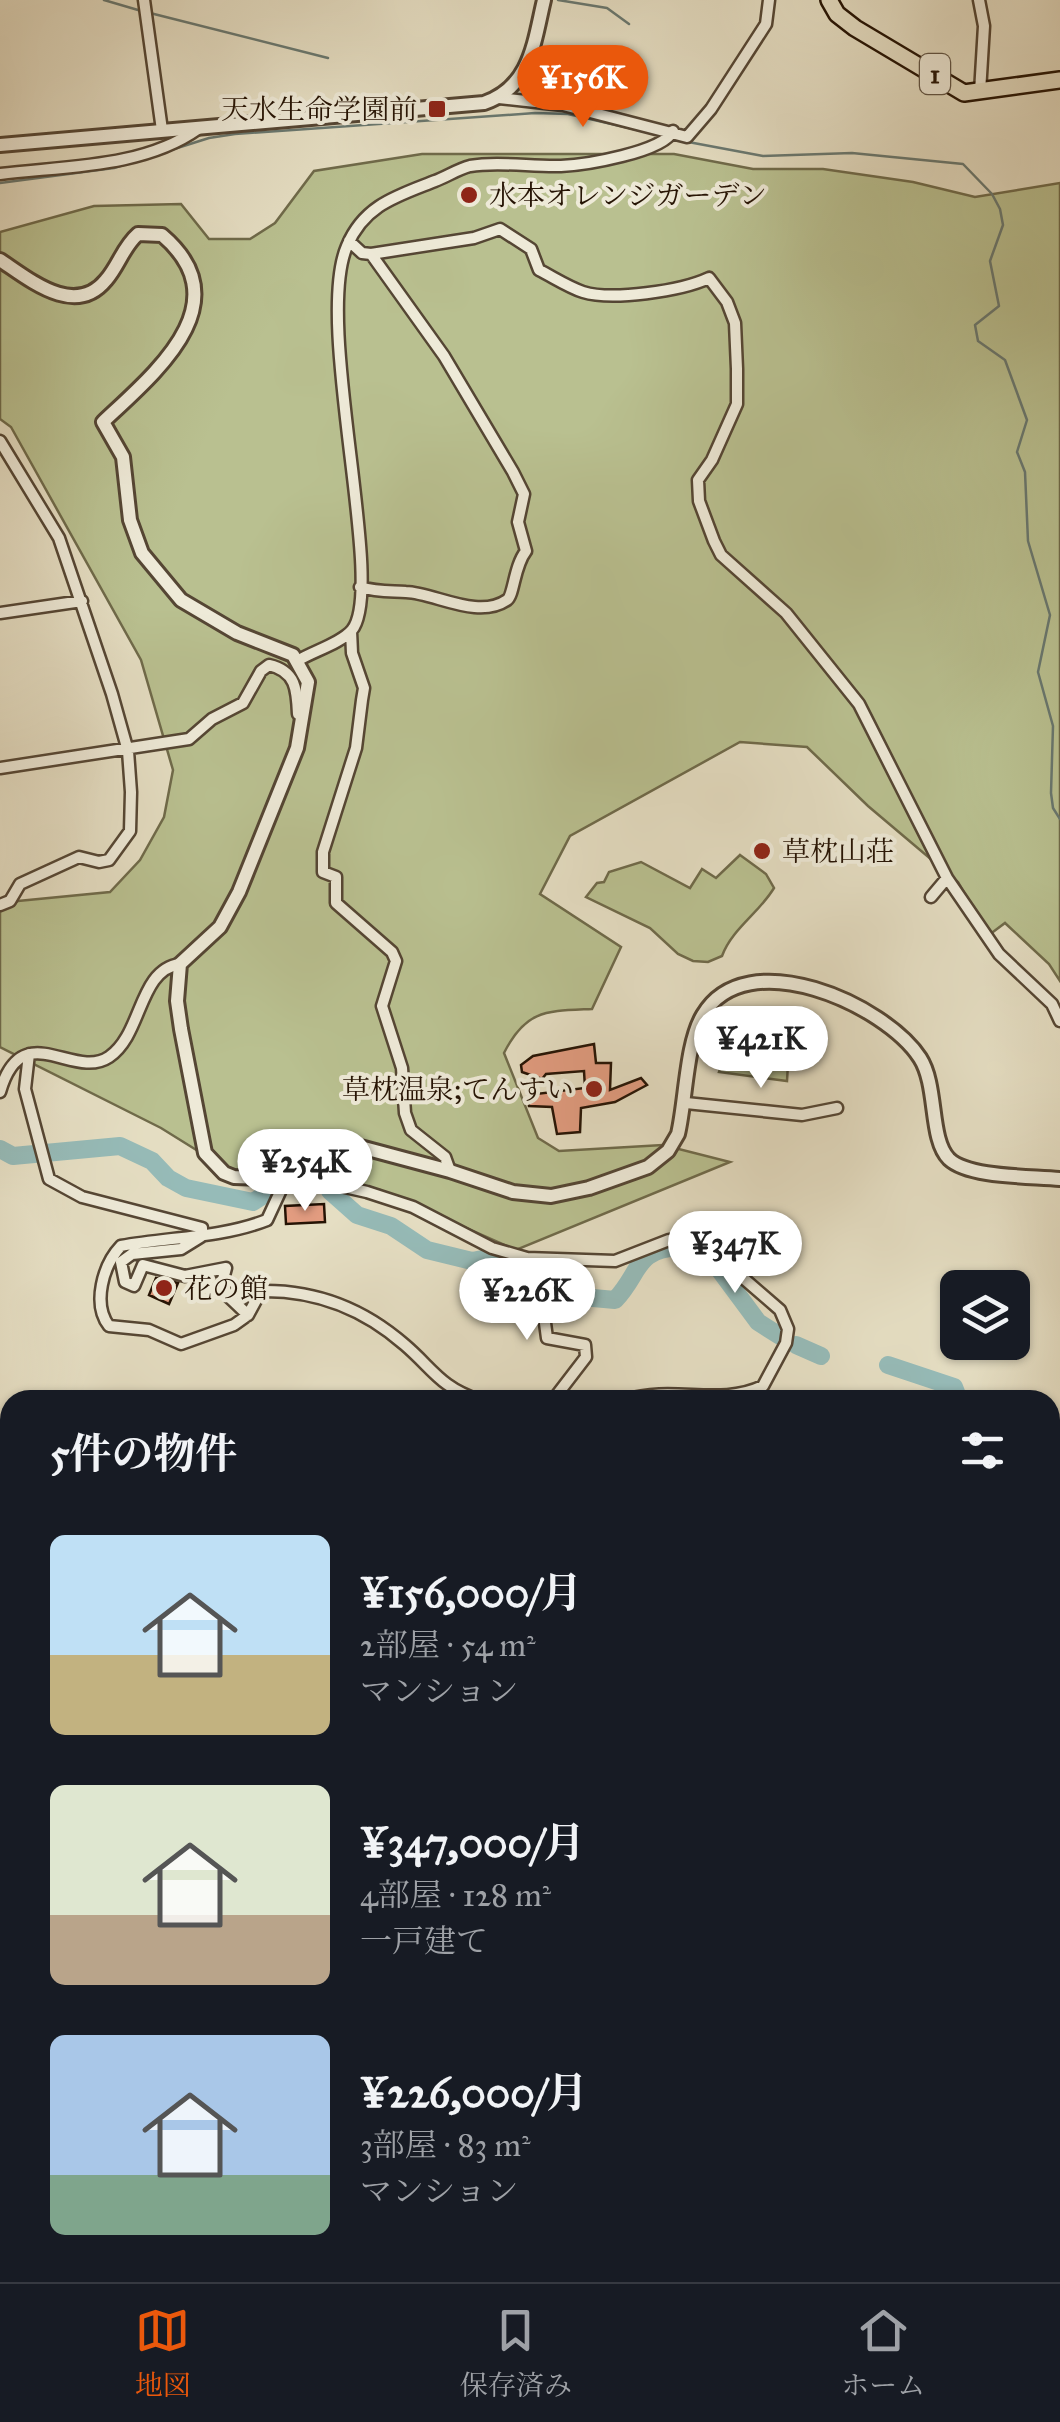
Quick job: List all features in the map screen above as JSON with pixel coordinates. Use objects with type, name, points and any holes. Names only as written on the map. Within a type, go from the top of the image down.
[{"type":"main road","name":"1","points":[[830,0],[837,14],[856,28],[964,92],[1060,80]]},
{"type":"street","points":[[144,0],[162,130]]},
{"type":"street","points":[[499,98],[525,72],[544,0]]},
{"type":"street","points":[[0,145],[461,107],[499,98],[563,105],[671,136],[688,137],[712,109],[766,24],[770,0]]},
{"type":"street","points":[[979,0],[984,26],[980,92]]},
{"type":"street","points":[[0,174],[145,154],[183,140],[198,129]]},
{"type":"street","points":[[450,1170],[445,1156],[411,1130],[406,1112],[402,1068],[382,1006],[396,960],[336,902],[336,877],[322,872],[323,852],[356,748],[364,688],[352,653],[351,631],[360,586],[356,507],[344,424],[338,306],[349,240],[379,202],[470,166],[567,166],[661,146],[671,136]]},
{"type":"street","points":[[349,240],[362,253],[371,254],[474,238],[500,229],[532,249],[539,270],[582,292],[607,296],[673,289],[709,278],[727,302],[735,324],[738,369],[737,404],[712,460],[698,480],[699,501],[714,542],[721,555],[786,613],[859,704],[947,878],[998,954],[1052,1004],[1060,1021]]},
{"type":"street","points":[[0,260],[58,296],[86,295],[109,277],[126,245],[138,234],[162,235],[176,250],[196,285],[187,328],[176,349],[103,422],[123,457],[134,536],[142,554],[181,600],[236,634],[299,660],[308,682],[304,727],[230,912],[220,927],[180,964],[164,966],[155,975],[118,1049],[105,1060],[90,1062],[60,1054],[28,1054],[16,1062],[0,1092]]},
{"type":"street","points":[[360,586],[386,594],[407,592],[487,606],[506,601],[512,592],[517,562],[526,551],[518,522],[524,494],[513,472],[444,356],[371,254]]},
{"type":"street","points":[[0,441],[50,519],[82,602],[128,751],[130,832],[109,860],[79,857],[20,884],[10,900],[0,905]]},
{"type":"street","points":[[0,613],[82,602]]},
{"type":"street","points":[[299,660],[351,631]]},
{"type":"street","points":[[0,768],[189,739],[243,702],[261,671],[270,664],[290,674],[297,688],[298,722],[304,727]]},
{"type":"street","points":[[931,897],[947,878]]},
{"type":"street","points":[[180,964],[177,1001],[205,1153],[224,1174],[314,1180],[368,1192],[412,1208],[528,1263],[615,1261],[669,1240],[686,1241],[719,1254],[780,1310],[788,1329],[786,1342],[763,1386],[750,1390]]},
{"type":"street","points":[[457,1390],[441,1382],[406,1346],[331,1298],[313,1293],[262,1291],[246,1320],[182,1344],[149,1330],[110,1326],[104,1320],[105,1265],[121,1246],[202,1236],[268,1220],[281,1198],[292,1154],[298,1147],[318,1139],[450,1170],[529,1196],[570,1194],[659,1160],[678,1134],[703,1015],[719,998],[754,982],[801,984],[865,1013],[919,1056],[929,1076],[938,1132],[948,1158],[961,1167],[1060,1180]]},
{"type":"street","points":[[28,1054],[25,1089],[49,1179],[58,1187],[196,1224],[202,1228],[202,1236]]},
{"type":"street","points":[[686,1103],[802,1115],[837,1108]]},
{"type":"street","points":[[202,1236],[181,1249],[132,1254],[120,1262],[121,1274],[134,1286],[142,1265],[185,1276],[226,1268],[222,1283],[229,1297],[248,1315]]},
{"type":"street","points":[[528,1263],[543,1308],[547,1338],[585,1345],[586,1357],[560,1390]]},
{"type":"green space","points":[[422,154],[674,154],[753,169],[823,169],[913,182],[975,197],[1060,183],[1060,981],[1049,964],[1005,923],[989,935],[958,882],[868,806],[807,747],[740,742],[570,836],[540,894],[621,947],[592,1009],[539,1015],[521,1028],[504,1053],[538,1138],[559,1151],[663,1145],[730,1162],[516,1250],[380,1190],[313,1175],[227,1169],[161,1128],[0,1047],[0,909],[18,901],[110,892],[140,860],[164,817],[173,770],[141,660],[11,427],[0,419],[0,232],[94,206],[181,204],[209,239],[250,239],[275,223],[314,171]]},
{"type":"green space","points":[[740,855],[766,874],[774,888],[722,956],[708,962],[678,954],[650,928],[586,897],[597,883],[604,882],[609,872],[641,862],[690,888],[702,869],[716,878]]},
{"type":"green space","points":[[791,1011],[787,1081],[719,1072],[737,1019]]},
{"type":"building","name":"草枕温泉;てんすい","points":[[594,1044],[596,1063],[611,1063],[610,1090],[641,1078],[647,1085],[615,1102],[581,1108],[580,1132],[557,1134],[552,1107],[529,1106],[528,1095],[585,1088],[584,1071],[546,1074],[542,1079],[522,1072],[521,1065],[533,1056]]},
{"type":"building","points":[[324,1204],[325,1222],[286,1224],[285,1206]]},
{"type":"building","name":"花の館","points":[[156,1278],[178,1283],[169,1304],[149,1295]]},
{"type":"waterway","points":[[104,0],[138,10]]},
{"type":"waterway","points":[[558,0],[607,8],[629,24]]},
{"type":"waterway","points":[[150,13],[328,58]]},
{"type":"waterway","points":[[0,183],[114,168],[209,138],[235,134],[535,113],[568,114],[646,132]]},
{"type":"waterway","points":[[683,141],[763,156],[852,153],[963,164],[992,194],[1003,225],[990,261],[999,306],[975,325],[978,341],[1005,360],[1027,420],[1017,452],[1025,472],[1028,541],[1050,615],[1038,672],[1053,726],[1051,793],[1053,808],[1060,819]]},
{"type":"waterway","points":[[0,1149],[13,1156],[120,1146],[152,1161],[168,1178],[186,1188],[253,1202],[275,1188]]},
{"type":"waterway","points":[[330,1191],[357,1215],[391,1226],[427,1250],[472,1261],[503,1255],[522,1262],[571,1296],[615,1300],[646,1258],[654,1252],[680,1247],[718,1268],[758,1322],[780,1336]]},
{"type":"waterway","points":[[796,1345],[821,1356]]},
{"type":"waterway","points":[[888,1365],[955,1390]]},
{"type":"place","name":"天水生命学園前","points":[[437,109]]},
{"type":"place","name":"水本オレンジガーデン","points":[[469,195]]},
{"type":"place","name":"草枕山荘","points":[[762,851]]},
{"type":"place","name":"草枕温泉;てんすい","points":[[594,1089]]},
{"type":"place","name":"花の館","points":[[164,1288]]}]
